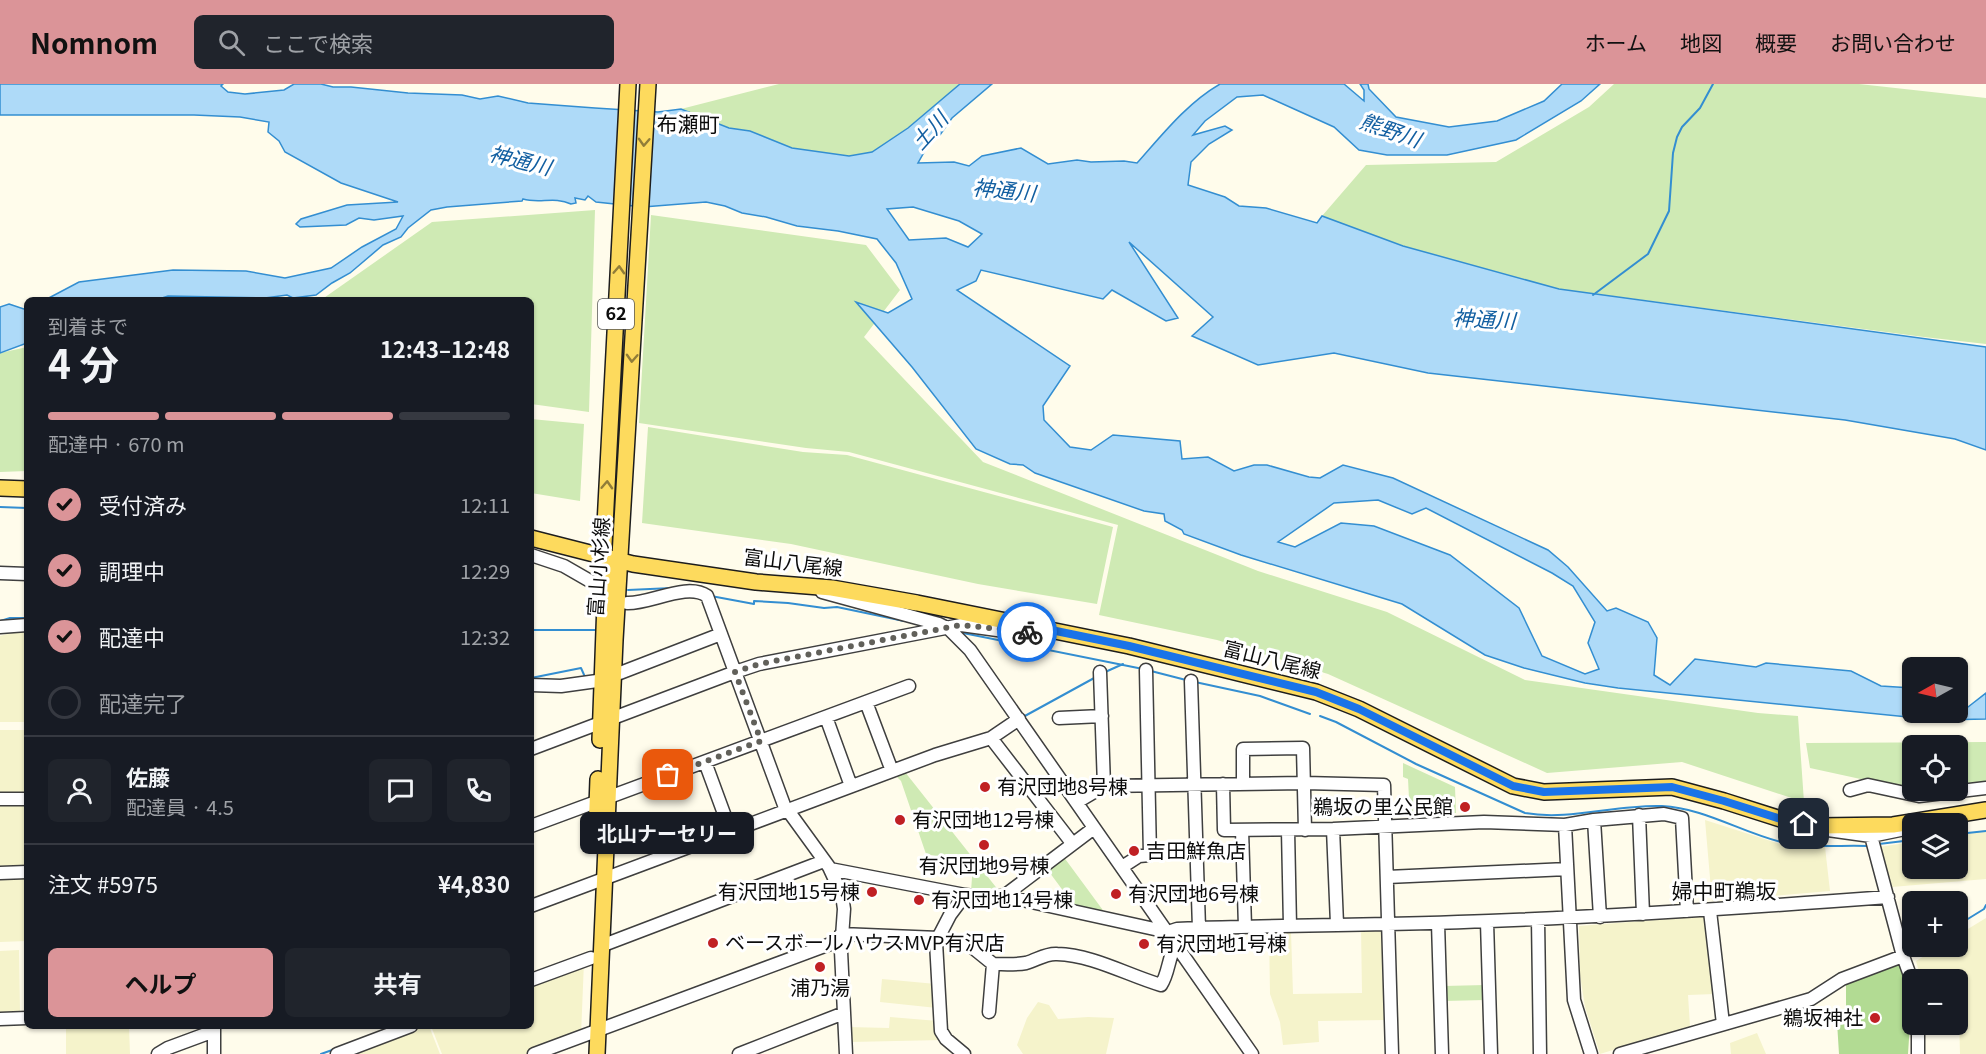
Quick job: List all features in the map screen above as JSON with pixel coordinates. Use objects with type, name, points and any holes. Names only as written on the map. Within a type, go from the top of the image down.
[{"type":"main road","name":"富山小杉線","points":[[606,721],[604,551],[628,84]]},
{"type":"main road","name":"富山小杉線","points":[[597,1054],[593,1032],[606,721],[622,542],[648,84]]},
{"type":"main road","points":[[0,488],[24,489]]},
{"type":"main road","name":"富山八尾線","points":[[534,539],[578,550],[604,551],[620,561],[798,586],[832,588],[1056,631],[1129,646],[1316,692],[1359,709],[1513,786],[1544,792],[1672,787],[1790,822],[1819,826],[1902,823]]},
{"type":"main road","name":"富山八尾線","points":[[1960,813],[1986,810]]},
{"type":"main road","name":"富山小杉線","points":[[587,1054],[593,1032]]},
{"type":"street","points":[[534,546],[578,550]]},
{"type":"street","points":[[534,556],[564,566],[597,585]]},
{"type":"street","points":[[0,573],[24,574]]},
{"type":"street","points":[[798,586],[918,617],[950,628],[970,650],[1019,719],[1252,1054]]},
{"type":"street","points":[[627,603],[648,601],[682,592],[702,593],[706,596],[784,805],[827,865],[842,895],[844,909],[841,937],[846,1054]]},
{"type":"street","points":[[0,627],[24,625]]},
{"type":"street","points":[[534,748],[759,664],[961,625],[1019,633],[1056,631]]},
{"type":"street","points":[[620,673],[721,634]]},
{"type":"street","points":[[1122,867],[1139,856],[1150,855],[1146,670]]},
{"type":"street","points":[[1100,672],[1104,786]]},
{"type":"street","points":[[534,685],[561,686],[597,681]]},
{"type":"street","points":[[1191,681],[1199,928]]},
{"type":"street","points":[[534,825],[909,686]]},
{"type":"street","points":[[866,702],[892,771]]},
{"type":"street","points":[[1059,718],[1102,716]]},
{"type":"street","points":[[826,717],[851,786]]},
{"type":"street","points":[[534,905],[730,830],[958,747],[991,738],[1019,719]]},
{"type":"street","points":[[991,738],[1072,843]]},
{"type":"street","points":[[1243,784],[1243,749],[1303,748],[1305,830]]},
{"type":"street","points":[[705,762],[730,830]]},
{"type":"street","points":[[1077,802],[1104,786],[1305,783],[1384,785],[1392,1054]]},
{"type":"street","points":[[1223,784],[1224,830],[1305,830],[1484,822],[1565,825],[1664,814],[1682,818],[1687,911]]},
{"type":"street","points":[[1850,790],[1869,785],[1919,796],[1986,788]]},
{"type":"street","points":[[0,799],[24,799]]},
{"type":"street","points":[[1639,815],[1643,914]]},
{"type":"street","points":[[1594,820],[1600,917]]},
{"type":"street","points":[[1790,822],[1871,836],[1902,830]]},
{"type":"street","points":[[1565,825],[1574,1000],[1591,1054]]},
{"type":"street","points":[[1004,896],[1094,828]]},
{"type":"street","points":[[1333,829],[1337,924]]},
{"type":"street","points":[[1242,830],[1245,927]]},
{"type":"street","points":[[1288,830],[1290,926]]},
{"type":"street","points":[[1871,836],[1908,969]]},
{"type":"street","points":[[534,979],[596,952],[827,865],[965,895],[1004,896],[1168,932],[1177,929],[1199,928],[1600,917],[1888,897]]},
{"type":"street","points":[[1387,877],[1566,869]]},
{"type":"street","points":[[0,873],[24,872]]},
{"type":"street","points":[[964,1054],[946,1039],[941,1031],[936,942],[950,915],[965,895]]},
{"type":"street","points":[[1710,911],[1723,1024]]},
{"type":"street","points":[[1538,919],[1540,1054]]},
{"type":"street","points":[[1487,921],[1491,1054]]},
{"type":"street","points":[[1437,923],[1442,1054]]},
{"type":"street","points":[[534,1054],[841,937],[939,938],[967,943],[993,964],[1028,962],[1042,956],[1057,954],[1104,963],[1136,978],[1161,985],[1165,979],[1172,950],[1176,945]]},
{"type":"street","points":[[1620,1054],[1811,999],[1842,979],[1904,958]]},
{"type":"street","points":[[989,1012],[993,964]]},
{"type":"street","points":[[739,1054],[844,1013]]},
{"type":"street","points":[[0,1019],[24,1018]]},
{"type":"street","points":[[158,1054],[214,1029],[214,1054]]},
{"type":"street","points":[[337,1054],[403,1029]]},
{"type":"street","points":[[1918,1035],[1918,1054]]},
{"type":"shaded area","points":[[24,632],[24,722],[0,722],[0,636]]},
{"type":"shaded area","points":[[0,730],[24,730],[24,795],[0,796]]},
{"type":"shaded area","points":[[0,803],[24,803],[24,868],[0,869]]},
{"type":"shaded area","points":[[1705,820],[1789,847],[1825,847],[1830,891],[1712,901]]},
{"type":"shaded area","points":[[1986,830],[1986,879],[1892,887],[1879,847],[1902,844],[1902,879],[1968,879],[1968,833]]},
{"type":"shaded area","points":[[0,877],[24,877],[24,941],[0,942]]},
{"type":"shaded area","points":[[1706,916],[1715,994],[1688,995],[1690,1026],[1600,1054],[1585,1007],[1580,975],[1579,926]]},
{"type":"shaded area","points":[[1986,918],[1986,1054],[1960,1054],[1959,1035],[1968,1035],[1968,969],[1918,969],[1916,961],[1923,957],[1968,957],[1968,929]]},
{"type":"shaded area","points":[[1382,927],[1385,1020],[1318,1021],[1319,1042],[1283,1045],[1280,1022],[1270,994],[1269,931],[1291,932],[1293,994],[1362,993],[1361,928]]},
{"type":"shaded area","points":[[19,950],[20,1014],[0,1014],[0,951]]},
{"type":"shaded area","points":[[584,962],[581,1035],[528,1054],[442,1054],[432,1029],[534,1029],[534,981]]},
{"type":"shaded area","points":[[882,979],[936,984],[937,1008],[880,1002]]},
{"type":"shaded area","points":[[1038,1002],[1049,1005],[1058,1019],[1114,1018],[1106,1054],[1023,1054],[1017,1045],[1027,1018]]},
{"type":"shaded area","points":[[890,1017],[938,1021],[943,1040],[850,1042],[848,1027],[889,1028]]},
{"type":"shaded area","points":[[66,1029],[129,1029],[130,1054],[66,1054]]},
{"type":"shaded area","points":[[410,1029],[430,1029],[440,1054],[343,1054]]},
{"type":"shaded area","points":[[1757,1033],[1766,1054],[1731,1054],[1730,1043]]},
{"type":"green space","points":[[779,84],[960,84],[908,128],[872,152],[849,156],[792,148],[750,131],[729,128],[681,109]]},
{"type":"green space","points":[[1614,84],[1859,84],[1986,98],[1986,344],[1559,289],[1403,246],[1322,216],[1366,165],[1496,162],[1589,107]]},
{"type":"green space","points":[[595,210],[589,412],[534,404],[534,297],[325,297],[432,222]]},
{"type":"green space","points":[[651,215],[866,245],[900,290],[864,337],[983,462],[1258,571],[1387,612],[1525,680],[1758,713],[1798,716],[1804,802],[1682,762],[1547,773],[1328,674],[1217,640],[1099,615],[1118,525],[849,452],[806,448],[639,423]]},
{"type":"green space","points":[[24,348],[24,471],[0,472],[0,353]]},
{"type":"green space","points":[[534,419],[584,424],[580,501],[534,493]]},
{"type":"green space","points":[[648,427],[803,452],[847,455],[1113,527],[1097,604],[978,584],[791,544],[642,523]]},
{"type":"green space","points":[[1902,742],[1902,786],[1888,785],[1810,768],[1806,743]]},
{"type":"green space","points":[[1968,742],[1986,742],[1986,783],[1968,786]]},
{"type":"green space","points":[[1403,763],[1455,787],[1456,813],[1450,813],[1451,817],[1410,818],[1408,779],[1403,777]]},
{"type":"green space","points":[[905,772],[999,891],[971,891],[973,864],[926,854],[901,781],[897,777]]},
{"type":"green space","points":[[1063,856],[1105,913],[1050,901],[1064,892],[1047,869]]},
{"type":"green space","points":[[1901,959],[1904,969],[1902,969],[1902,1035],[1909,1035],[1908,1054],[1839,1054],[1837,1022],[1846,1019],[1846,983]]},
{"type":"green space","points":[[1485,985],[1485,1000],[1444,1001],[1444,986]]},
{"type":"water","points":[[0,84],[223,84],[221,86],[228,92],[245,94],[284,90],[294,84],[321,84],[408,93],[462,95],[480,99],[498,96],[528,103],[595,108],[658,112],[681,109],[729,128],[750,131],[792,148],[849,156],[872,152],[908,128],[960,84],[992,84],[952,118],[940,135],[931,140],[918,163],[954,162],[969,166],[982,156],[1021,148],[1048,164],[1077,160],[1137,163],[1186,110],[1220,84],[1344,84],[1364,101],[1364,90],[1360,84],[1368,84],[1369,89],[1396,117],[1449,127],[1497,121],[1544,101],[1562,84],[1600,84],[1581,101],[1516,140],[1447,155],[1387,155],[1359,150],[1334,127],[1263,95],[1237,97],[1205,121],[1193,135],[1225,126],[1232,130],[1209,144],[1191,162],[1188,185],[1225,197],[1239,206],[1266,208],[1317,223],[1322,216],[1403,246],[1559,289],[1986,347],[1986,450],[1955,439],[1845,420],[1428,373],[1334,353],[1258,365],[1192,336],[1213,317],[1129,242],[1178,318],[1166,321],[1112,290],[1103,299],[981,270],[976,281],[957,290],[1070,366],[1043,406],[1044,420],[1070,447],[1091,450],[1113,435],[1180,441],[1182,459],[1208,457],[1234,471],[1254,465],[1267,465],[1320,478],[1343,465],[1393,478],[1548,550],[1568,567],[1607,611],[1616,608],[1648,622],[1657,638],[1654,675],[1670,685],[1695,659],[1756,667],[1766,663],[1851,671],[1881,686],[1902,687],[1902,716],[1585,683],[1524,668],[1485,655],[1402,604],[1241,555],[1184,534],[1182,530],[1165,521],[1164,514],[1144,511],[1035,473],[1023,465],[1010,464],[976,449],[912,367],[856,302],[888,313],[912,299],[896,263],[877,239],[797,226],[706,202],[643,207],[596,202],[588,196],[585,200],[575,198],[576,203],[571,204],[523,199],[522,201],[431,210],[408,228],[401,237],[383,245],[350,273],[316,295],[301,297],[287,295],[272,297],[51,297],[79,282],[173,270],[246,271],[285,278],[331,268],[362,247],[396,229],[403,216],[374,220],[359,218],[346,225],[300,227],[296,224],[301,219],[347,205],[398,202],[341,183],[285,152],[279,141],[268,132],[269,122],[240,117],[0,115]],"holes":[[[913,207],[959,221],[982,234],[968,247],[946,238],[909,240],[887,209]],[[1378,500],[1412,514],[1426,508],[1573,586],[1595,622],[1588,643],[1599,669],[1585,674],[1542,656],[1519,608],[1450,555],[1374,526],[1341,523],[1295,547],[1278,542],[1334,503]]]},
{"type":"water","points":[[9,304],[24,309],[24,344],[0,353],[0,307]]},
{"type":"water","points":[[1986,693],[1986,719],[1968,719],[1968,707]]},
{"type":"waterway","points":[[1593,295],[1648,254],[1669,211],[1673,153],[1677,137],[1682,127],[1700,108],[1713,84]]},
{"type":"waterway","points":[[0,507],[24,508]]},
{"type":"waterway","points":[[628,590],[672,588]]},
{"type":"waterway","points":[[711,596],[754,604],[754,601],[824,608],[837,607],[904,621]]},
{"type":"waterway","points":[[0,621],[24,618]]},
{"type":"waterway","points":[[534,630],[595,630]]},
{"type":"waterway","points":[[963,633],[1143,669]]},
{"type":"waterway","points":[[1103,673],[1123,664]]},
{"type":"waterway","points":[[534,677],[581,668],[585,677]]},
{"type":"waterway","points":[[1151,671],[1186,680]]},
{"type":"waterway","points":[[1023,717],[1096,677]]},
{"type":"waterway","points":[[1195,682],[1260,696],[1310,714]]},
{"type":"waterway","points":[[1320,716],[1416,764],[1525,813],[1559,815],[1628,807],[1662,806],[1694,811],[1755,834],[1794,845],[1867,846]]},
{"type":"waterway","points":[[1968,833],[1986,831]]},
{"type":"waterway","points":[[1879,844],[1902,841]]},
{"type":"waterway","points":[[1968,919],[1984,909],[1986,905]]},
{"type":"waterway","points":[[321,1054],[335,1049]]},
{"type":"way so far","points":[[668,775],[761,741],[735,672],[759,664],[961,625],[1019,633],[1027,632]]},
{"type":"place","name":"北山ナーセリー","points":[[668,775]]},
{"type":"place","name":"有沢団地8号棟","points":[[985,787]]},
{"type":"place","name":"鵜坂の里公民館","points":[[1465,807]]},
{"type":"place","name":"有沢団地12号棟","points":[[900,820]]},
{"type":"place","name":"有沢団地9号棟","points":[[984,845]]},
{"type":"place","name":"吉田鮮魚店","points":[[1134,851]]},
{"type":"place","name":"有沢団地15号棟","points":[[872,892]]},
{"type":"place","name":"有沢団地6号棟","points":[[1116,894]]},
{"type":"place","name":"有沢団地14号棟","points":[[919,900]]},
{"type":"place","name":"ベースボールハウスMVP有沢店","points":[[713,943]]},
{"type":"place","name":"有沢団地1号棟","points":[[1144,944]]},
{"type":"place","name":"浦乃湯","points":[[820,967]]},
{"type":"place","name":"鵜坂神社","points":[[1875,1018]]},
{"type":"district","name":"布瀬町","points":[[688,125]]},
{"type":"district","name":"婦中町鵜坂","points":[[1724,892]]},
{"type":"route","points":[[1027,632],[1056,631],[1129,646],[1316,692],[1359,709],[1513,786],[1544,792],[1672,787],[1790,822],[1804,824]]},
{"type":"water label","name":"土川","points":[[930,131]]},
{"type":"water label","name":"熊野川","points":[[1390,131]]},
{"type":"water label","name":"神通川","points":[[520,161]]},
{"type":"water label","name":"神通川","points":[[1004,191]]},
{"type":"water label","name":"神通川","points":[[1484,320]]}]
